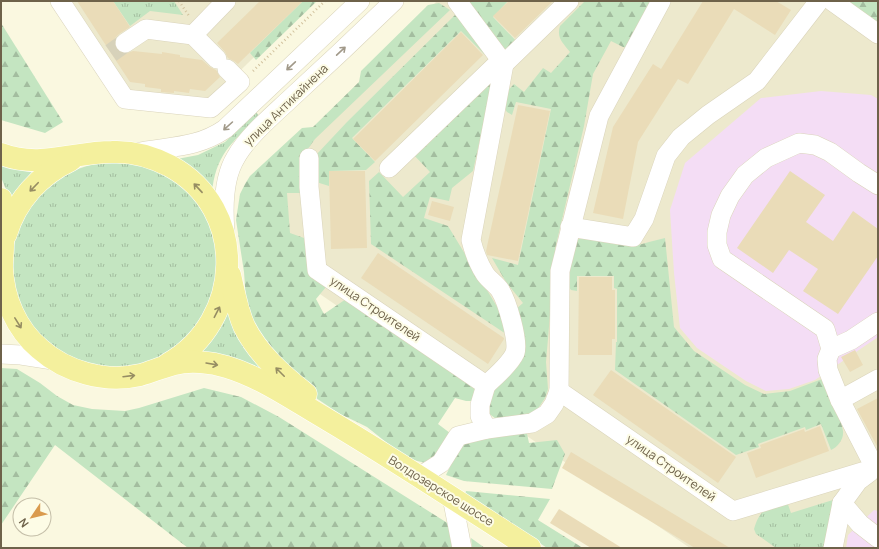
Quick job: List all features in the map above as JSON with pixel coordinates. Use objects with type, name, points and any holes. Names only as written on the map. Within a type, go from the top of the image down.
[{"type":"main road","points":[[1,154],[33,161],[53,160],[112,152],[133,153],[153,158],[171,167],[188,179],[202,193],[217,216],[222,229],[237,305],[251,338],[284,376],[352,434]]},
{"type":"main road","points":[[3,245],[9,224],[19,204],[33,186],[50,172],[70,161],[91,154]]},
{"type":"main road","points":[[1,199],[3,245],[2,266],[4,287],[9,304],[27,336],[39,349],[54,360],[73,370],[95,376],[117,378],[139,375],[176,363],[192,362],[225,366],[244,373],[277,390],[352,434]]},
{"type":"main road","points":[[160,368],[180,357],[197,343],[210,325],[220,305],[226,284],[228,259]]},
{"type":"main road","name":"Волдозерское шоссе","points":[[352,434],[530,548]]},
{"type":"street","points":[[60,1],[112,52],[125,99],[211,108],[228,70],[193,35],[146,29],[112,52]]},
{"type":"street","points":[[193,35],[226,1]]},
{"type":"street","name":"улица Антикайнена","points":[[133,153],[192,145],[204,141],[225,129],[360,1]]},
{"type":"street","name":"улица Антикайнена","points":[[228,259],[224,201],[230,169],[235,157],[248,140],[272,116],[394,1]]},
{"type":"street","points":[[457,1],[504,64],[471,240],[476,256],[486,274],[500,290],[514,329],[515,352],[500,372],[486,385],[480,405],[480,416],[487,429]]},
{"type":"street","points":[[389,168],[495,66],[504,64],[569,1]]},
{"type":"street","points":[[419,476],[441,463],[458,436],[487,429],[532,423],[547,414],[554,404],[559,391],[560,271],[599,116],[661,1]]},
{"type":"street","points":[[570,227],[633,236],[644,219],[666,156],[676,143],[681,137],[708,115],[757,80],[819,1]]},
{"type":"street","points":[[832,1],[878,34]]},
{"type":"street","points":[[833,548],[842,503],[858,481],[877,467],[840,400],[828,370],[827,359],[831,349],[826,329],[722,259],[717,245],[717,232],[721,215],[730,196],[745,175],[766,158],[799,143],[814,145],[830,152],[878,185]]},
{"type":"street","name":"улица Строителей","points":[[309,158],[309,188],[317,270],[486,385]]},
{"type":"street","points":[[1,312],[4,287]]},
{"type":"street","points":[[831,349],[851,340],[878,322]]},
{"type":"street","points":[[1,354],[21,355],[54,360]]},
{"type":"street","points":[[840,400],[878,379]]},
{"type":"street","name":"улица Строителей","points":[[559,391],[733,510],[877,467]]},
{"type":"street","points":[[452,497],[462,548]]},
{"type":"street","points":[[842,503],[874,530]]},
{"type":"path","points":[[228,70],[325,1]]},
{"type":"shaded area","points":[[51,1],[312,1],[210,100],[110,91]]},
{"type":"shaded area","points":[[437,1],[878,1],[878,532],[849,548],[690,548],[282,268],[275,169]]},
{"type":"shaded area","points":[[821,91],[871,95],[878,99],[878,337],[815,380],[789,389],[766,391],[746,381],[697,348],[680,328],[674,273],[670,210],[685,163],[761,98]]},
{"type":"shaded area","points":[[874,510],[878,511],[878,548],[846,548],[848,535]]},
{"type":"green space","points":[[113,1],[174,1],[183,15],[150,11],[130,26]]},
{"type":"green space","points":[[303,1],[317,1],[256,60],[250,53]]},
{"type":"green space","points":[[470,1],[508,1],[493,17],[520,45],[508,52],[464,7]]},
{"type":"green space","points":[[585,1],[660,1],[628,48],[611,41],[593,74],[584,126],[555,249],[557,257],[553,279],[546,362],[548,389],[545,398],[537,410],[527,418],[499,421],[488,413],[490,391],[501,381],[516,309],[523,303],[506,282],[492,258],[518,265],[551,109],[516,102],[512,115],[507,112],[500,101],[514,84],[524,92],[543,68],[551,73],[570,52],[560,37],[560,26]]},
{"type":"green space","points":[[839,1],[878,1],[878,32]]},
{"type":"green space","points":[[439,3],[450,10],[315,139],[302,157],[302,193],[287,193],[290,233],[304,238],[310,275],[326,287],[316,299],[324,314],[346,299],[476,389],[472,401],[455,398],[438,424],[450,433],[441,452],[425,463],[406,458],[367,427],[340,414],[295,384],[247,314],[244,272],[236,220],[240,194],[250,176],[302,128],[313,127],[359,82],[361,71],[428,5]]},
{"type":"green space","points":[[455,15],[487,51],[484,54],[461,31],[352,138],[375,162],[366,170],[329,171],[329,186],[313,181],[316,155],[347,122]]},
{"type":"green space","points":[[1,23],[63,122],[45,133],[1,120]]},
{"type":"green space","points":[[494,75],[473,171],[452,188],[449,201],[430,197],[424,218],[448,226],[510,328],[509,336],[371,244],[369,181],[379,172],[403,197],[430,172],[412,153]]},
{"type":"green space","points":[[256,112],[259,116],[233,142],[221,159],[214,180],[212,194],[194,170],[177,159],[198,155],[225,142]]},
{"type":"green space","points":[[1,161],[22,170],[38,174],[12,205],[1,177]]},
{"type":"green space","points":[[105,162],[125,162],[145,166],[164,174],[181,185],[195,199],[206,216],[214,235],[218,255],[218,275],[214,295],[206,314],[195,331],[181,345],[164,356],[145,364],[125,368],[105,368],[85,364],[66,356],[49,345],[35,331],[24,314],[16,295],[12,275],[12,255],[16,235],[24,216],[35,199],[49,185],[66,174],[85,166]]},
{"type":"green space","points":[[585,237],[614,244],[635,246],[665,238],[674,327],[694,351],[745,385],[764,394],[790,391],[822,379],[842,425],[843,437],[838,445],[831,450],[821,424],[806,430],[805,427],[758,444],[759,447],[736,455],[615,370],[617,342],[617,289],[614,288],[614,276],[577,276],[577,291],[571,290],[566,283],[574,242]]},
{"type":"green space","points":[[226,302],[295,389],[196,350]]},
{"type":"green space","points":[[1,368],[17,369],[73,405],[92,409],[125,411],[204,388],[241,397],[279,417],[449,524],[453,548],[188,548],[55,445],[20,497],[12,497],[12,509],[1,525]]},
{"type":"green space","points":[[526,429],[529,443],[557,440],[565,454],[552,489],[464,481],[446,475],[461,444]]},
{"type":"green space","points":[[466,491],[550,499],[538,520],[583,548],[547,548],[528,535],[464,498]]},
{"type":"green space","points":[[786,499],[791,513],[836,499],[824,548],[776,548],[756,534],[754,529],[756,522],[762,513]]},
{"type":"green space","points":[[471,538],[485,548],[472,548]]},
{"type":"building","points":[[77,1],[113,1],[130,27],[119,34],[115,38],[114,42],[107,47]]},
{"type":"building","points":[[260,1],[303,1],[238,64],[228,58],[217,43]]},
{"type":"building","points":[[509,1],[553,1],[515,38],[493,16]]},
{"type":"building","points":[[703,1],[776,1],[791,10],[775,35],[734,9],[688,84],[678,79],[638,142],[623,219],[593,213],[613,127],[653,64],[661,69]]},
{"type":"building","points":[[461,32],[483,55],[375,161],[353,139]]},
{"type":"building","points":[[107,47],[116,48],[120,53],[125,54],[133,51],[162,54],[162,52],[180,55],[180,57],[202,60],[216,70],[220,77],[205,91],[190,89],[189,93],[174,91],[174,93],[161,92],[161,89],[145,87],[145,84],[130,82]]},
{"type":"building","points":[[518,105],[550,111],[518,261],[487,255],[486,251]]},
{"type":"building","points":[[329,171],[365,171],[367,248],[331,249]]},
{"type":"building","points":[[790,171],[825,195],[806,222],[833,241],[853,211],[878,229],[878,256],[838,314],[803,291],[818,269],[789,250],[773,273],[737,248]]},
{"type":"building","points":[[432,201],[454,207],[450,221],[428,215]]},
{"type":"building","points":[[378,253],[504,338],[488,364],[361,278]]},
{"type":"building","points":[[579,277],[612,277],[612,290],[615,290],[615,339],[612,339],[612,355],[578,355]]},
{"type":"building","points":[[855,350],[863,365],[850,372],[841,357]]},
{"type":"building","points":[[611,370],[736,457],[718,483],[593,395]]},
{"type":"building","points":[[878,398],[878,448],[857,409]]},
{"type":"building","points":[[820,426],[829,451],[756,478],[747,453],[761,448],[760,445],[804,429],[805,432]]},
{"type":"building","points":[[571,452],[730,548],[695,548],[562,468]]},
{"type":"building","points":[[559,509],[622,548],[591,548],[550,523]]},
{"type":"tunnel","points":[[111,53],[125,43]]}]
